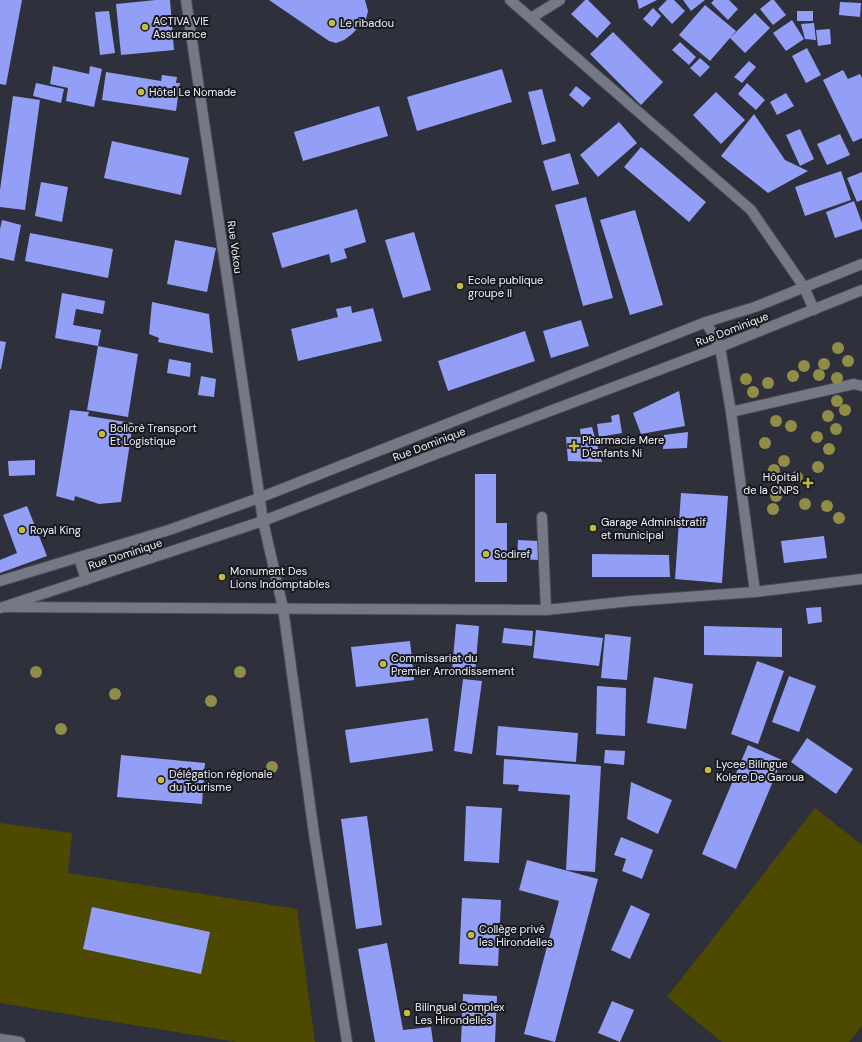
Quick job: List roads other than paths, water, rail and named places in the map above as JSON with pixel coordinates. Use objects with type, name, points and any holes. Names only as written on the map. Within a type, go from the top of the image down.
[{"type":"street","name":"Rue Vokou","points":[[186,0],[259,498],[282,608],[314,834],[347,1042]]},
{"type":"street","points":[[510,0],[751,210],[804,287],[814,310]]},
{"type":"street","points":[[532,18],[560,0]]},
{"type":"street","name":"Rue Dominique","points":[[0,581],[169,530],[259,498],[706,322],[755,307],[862,264]]},
{"type":"street","name":"Rue Dominique","points":[[1,608],[263,521],[720,347],[862,290]]},
{"type":"street","points":[[706,322],[720,347],[731,412],[755,592]]},
{"type":"street","points":[[731,412],[854,384],[862,386]]},
{"type":"street","points":[[542,517],[546,610]]},
{"type":"street","points":[[79,558],[86,580]]},
{"type":"street","points":[[1,608],[546,610],[631,601],[755,592],[862,579]]},
{"type":"street","points":[[0,1039],[20,1042]]},
{"type":"place","name":"Le ribadou","points":[[332,23]]},
{"type":"place","name":"ACTIVA VIE Assurance","points":[[145,27]]},
{"type":"place","name":"Hôtel Le Nomade","points":[[141,92]]},
{"type":"place","name":"Ecole publique groupe II","points":[[460,286]]},
{"type":"place","name":"Bollorè Transport Et Logistique","points":[[102,434]]},
{"type":"place","name":"Pharmacie Mere D'enfants Ni","points":[[574,446]]},
{"type":"place","name":"Hôpital de la CNPS","points":[[808,483]]},
{"type":"place","name":"Garage Administratif et municipal","points":[[593,528]]},
{"type":"place","name":"Royal King","points":[[22,530]]},
{"type":"place","name":"Sodiref","points":[[486,554]]},
{"type":"place","name":"Monument Des Lions Indomptables","points":[[222,577]]},
{"type":"place","name":"Commissariat du Premier Arrondissement","points":[[383,664]]},
{"type":"place","name":"Lycee Bilingue Kolere De Garoua","points":[[708,770]]},
{"type":"place","name":"Délégation régionale du Tourisme","points":[[161,780]]},
{"type":"place","name":"Collège privé les Hirondelles","points":[[471,935]]},
{"type":"place","name":"Bilingual Complex Les Hirondelles","points":[[407,1013]]}]
